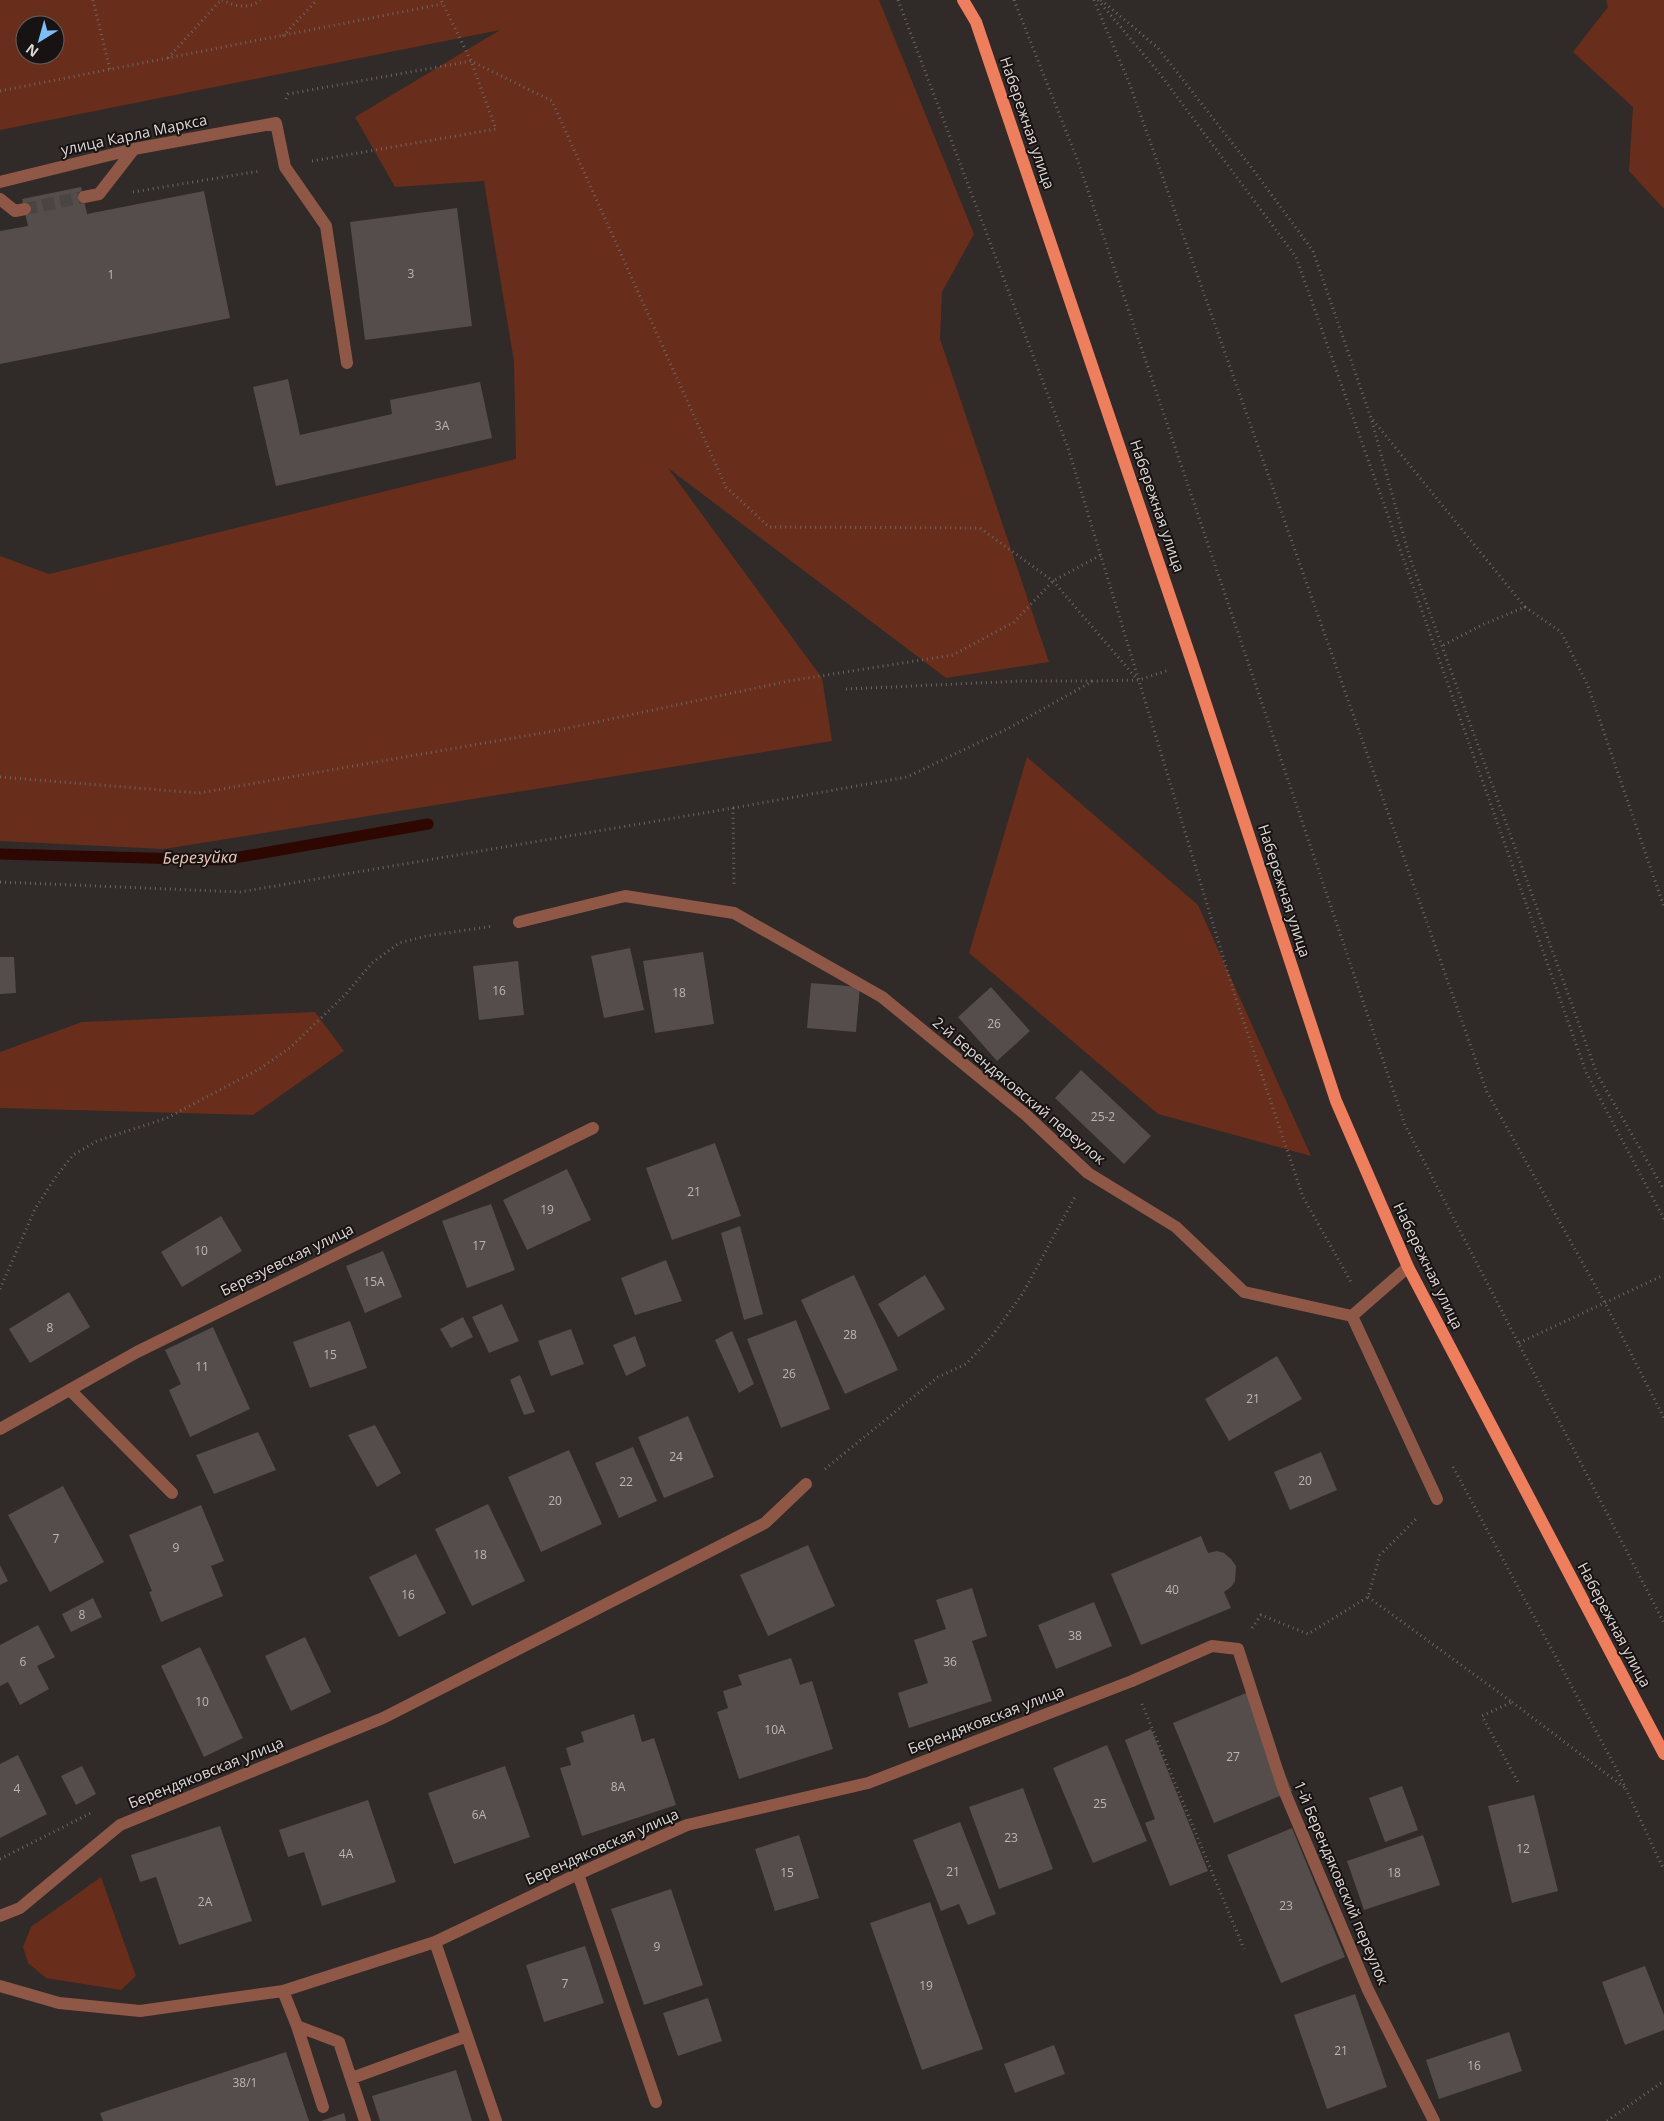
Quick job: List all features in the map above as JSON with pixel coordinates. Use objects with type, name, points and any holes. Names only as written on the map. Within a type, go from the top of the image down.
[{"type":"main road","name":"Набережная улица","points":[[963,0],[976,22],[1192,662],[1336,1101],[1408,1268],[1664,1754]]},
{"type":"street","name":"улица Карла Маркса","points":[[0,182],[134,149],[276,123]]},
{"type":"street","points":[[276,123],[285,167],[326,226],[346,363]]},
{"type":"street","points":[[84,197],[99,194],[134,149]]},
{"type":"street","points":[[0,199],[15,211],[25,209]]},
{"type":"street","points":[[519,922],[625,896],[734,913]]},
{"type":"street","name":"2-й Берендяковский переулок","points":[[734,913],[882,997],[1026,1115],[1088,1173],[1176,1228],[1244,1292],[1352,1316]]},
{"type":"street","name":"Березуевская улица","points":[[0,1429],[137,1352],[593,1128]]},
{"type":"street","points":[[1408,1268],[1352,1316],[1437,1499]]},
{"type":"street","points":[[70,1390],[172,1493]]},
{"type":"street","name":"Берендяковская улица","points":[[0,1916],[20,1908],[120,1825],[383,1718],[766,1523],[806,1484]]},
{"type":"street","name":"Берендяковская улица","points":[[0,1986],[59,2003],[140,2011],[284,1991],[435,1942],[686,1825],[868,1783],[1132,1680],[1212,1646],[1238,1649]]},
{"type":"street","name":"1-й Берендяковский переулок","points":[[1238,1649],[1290,1806],[1368,1990],[1434,2121]]},
{"type":"street","points":[[578,1874],[656,2102]]},
{"type":"street","points":[[435,1942],[496,2121]]},
{"type":"street","points":[[284,1991],[323,2106]]},
{"type":"street","points":[[296,2026],[339,2042],[365,2121]]},
{"type":"street","points":[[352,2078],[467,2036]]},
{"type":"path","points":[[93,0],[110,70]]},
{"type":"path","points":[[168,58],[222,0],[233,6],[246,6],[260,0]]},
{"type":"path","points":[[283,36],[317,0]]},
{"type":"path","points":[[0,91],[443,4],[441,0]]},
{"type":"path","points":[[108,182],[134,192],[496,129],[471,61],[441,0]]},
{"type":"path","points":[[898,0],[1068,448],[1235,996],[1303,1197],[1364,1305]]},
{"type":"path","points":[[1014,0],[1078,164],[1405,1125],[1664,1623]]},
{"type":"path","points":[[1094,0],[1130,85],[1487,1092],[1605,1303],[1664,1418]]},
{"type":"path","points":[[1099,0],[1158,48],[1251,167],[1313,251],[1371,418],[1408,555],[1597,1074],[1664,1190]]},
{"type":"path","points":[[1099,0],[1160,74],[1296,257],[1586,1072],[1664,1219]]},
{"type":"path","points":[[276,123],[288,94],[471,61],[552,101],[726,487],[769,527],[980,528],[1053,582],[1139,680]]},
{"type":"path","points":[[1371,418],[1524,607],[1561,632],[1588,686],[1664,907]]},
{"type":"path","points":[[0,777],[199,793],[559,730],[789,681],[953,655],[1014,622],[1053,582],[1101,555]]},
{"type":"path","points":[[1442,646],[1482,625],[1524,607]]},
{"type":"path","points":[[846,689],[1022,681],[1139,680],[1192,662]]},
{"type":"path","points":[[0,882],[240,892],[907,777],[1009,728],[1093,681]]},
{"type":"path","points":[[733,808],[734,913]]},
{"type":"path","points":[[0,1289],[35,1209],[73,1155],[97,1141],[167,1118],[260,1068],[291,1047],[345,995],[372,963],[399,943],[426,936],[519,922]]},
{"type":"path","points":[[806,1484],[938,1377],[966,1364],[992,1336],[1023,1293],[1088,1173]]},
{"type":"path","points":[[1518,1343],[1664,1275]]},
{"type":"path","points":[[1453,1466],[1626,1789],[1664,1870]]},
{"type":"path","points":[[1238,1649],[1261,1615],[1308,1634],[1368,1597],[1380,1555],[1437,1499]]},
{"type":"path","points":[[1368,1597],[1512,1702],[1626,1789]]},
{"type":"path","points":[[1132,1680],[1244,1949]]},
{"type":"path","points":[[1512,1702],[1482,1716],[1519,1784]]},
{"type":"path","points":[[1607,2121],[1664,2081]]},
{"type":"shaded area","points":[[0,0],[879,0],[974,234],[942,292],[940,339],[1049,662],[946,678],[668,468],[822,678],[832,741],[164,849],[0,841],[0,556],[49,574],[516,459],[514,361],[484,181],[395,187],[355,117],[500,30],[0,130]]},
{"type":"shaded area","points":[[1606,0],[1664,0],[1664,209],[1629,171],[1633,107],[1573,52],[1608,7]]},
{"type":"shaded area","points":[[1027,757],[1198,905],[1311,1156],[1158,1114],[969,953]]},
{"type":"shaded area","points":[[315,1012],[344,1051],[253,1115],[0,1108],[0,1052],[82,1022]]},
{"type":"shaded area","points":[[101,1877],[136,1976],[121,1990],[46,1978],[28,1963],[23,1947],[31,1927]]},
{"type":"building","points":[[81,187],[87,214],[204,191],[230,318],[0,364],[0,231],[28,226],[22,199]]},
{"type":"building","points":[[457,208],[472,326],[365,340],[350,222]]},
{"type":"building","points":[[288,379],[300,435],[392,414],[390,400],[480,382],[492,438],[276,486],[253,387]]},
{"type":"building","points":[[630,948],[644,1010],[604,1018],[591,956]]},
{"type":"building","points":[[703,952],[714,1024],[655,1033],[643,961]]},
{"type":"building","points":[[0,957],[14,957],[16,993],[0,994]]},
{"type":"building","points":[[518,961],[524,1015],[479,1020],[473,966]]},
{"type":"building","points":[[811,983],[860,987],[856,1032],[807,1028]]},
{"type":"building","points":[[991,987],[1030,1031],[997,1061],[958,1017]]},
{"type":"building","points":[[1081,1070],[1151,1136],[1124,1164],[1055,1098]]},
{"type":"building","points":[[715,1143],[741,1216],[672,1240],[646,1168]]},
{"type":"building","points":[[567,1169],[591,1220],[527,1250],[503,1200]]},
{"type":"building","points":[[491,1204],[515,1270],[467,1288],[442,1221]]},
{"type":"building","points":[[221,1216],[242,1251],[182,1287],[161,1252]]},
{"type":"building","points":[[740,1226],[763,1314],[744,1320],[721,1233]]},
{"type":"building","points":[[383,1251],[402,1297],[365,1313],[346,1266]]},
{"type":"building","points":[[666,1260],[682,1301],[635,1315],[621,1278]]},
{"type":"building","points":[[854,1275],[898,1370],[845,1394],[801,1300]]},
{"type":"building","points":[[925,1275],[945,1309],[898,1337],[878,1304]]},
{"type":"building","points":[[69,1292],[90,1327],[30,1363],[9,1329]]},
{"type":"building","points":[[502,1304],[519,1341],[489,1353],[472,1317]]},
{"type":"building","points":[[463,1317],[473,1337],[451,1348],[440,1329]]},
{"type":"building","points":[[796,1320],[830,1409],[781,1428],[747,1339]]},
{"type":"building","points":[[350,1321],[367,1368],[310,1388],[293,1342]]},
{"type":"building","points":[[213,1327],[250,1409],[190,1437],[169,1390],[181,1384],[165,1350]]},
{"type":"building","points":[[571,1329],[584,1364],[551,1376],[538,1341]]},
{"type":"building","points":[[732,1331],[754,1384],[739,1393],[715,1340]]},
{"type":"building","points":[[635,1336],[646,1366],[626,1376],[613,1345]]},
{"type":"building","points":[[1277,1356],[1302,1399],[1229,1441],[1205,1399]]},
{"type":"building","points":[[520,1375],[535,1412],[524,1415],[510,1380]]},
{"type":"building","points":[[688,1416],[714,1477],[664,1498],[638,1437]]},
{"type":"building","points":[[375,1425],[401,1473],[377,1487],[348,1435]]},
{"type":"building","points":[[258,1432],[276,1470],[214,1494],[196,1455]]},
{"type":"building","points":[[633,1447],[657,1501],[619,1518],[595,1463]]},
{"type":"building","points":[[569,1450],[602,1524],[541,1552],[508,1477]]},
{"type":"building","points":[[1321,1452],[1337,1490],[1290,1510],[1274,1472]]},
{"type":"building","points":[[63,1486],[104,1562],[50,1592],[8,1515]]},
{"type":"building","points":[[488,1504],[525,1581],[472,1606],[435,1529]]},
{"type":"building","points":[[201,1505],[224,1561],[211,1566],[223,1596],[161,1622],[149,1592],[152,1591],[129,1535]]},
{"type":"building","points":[[1201,1536],[1208,1553],[1217,1551],[1224,1553],[1236,1566],[1235,1581],[1224,1592],[1231,1608],[1141,1645],[1111,1574]]},
{"type":"building","points":[[808,1545],[835,1606],[768,1636],[740,1575]]},
{"type":"building","points":[[416,1554],[446,1613],[399,1637],[369,1577]]},
{"type":"building","points":[[0,1565],[8,1581],[0,1585]]},
{"type":"building","points":[[972,1588],[987,1636],[972,1641],[992,1701],[909,1728],[898,1693],[928,1683],[914,1640],[946,1629],[936,1600]]},
{"type":"building","points":[[93,1598],[102,1617],[71,1632],[62,1614]]},
{"type":"building","points":[[1094,1602],[1112,1646],[1056,1669],[1038,1625]]},
{"type":"building","points":[[38,1625],[55,1657],[37,1666],[49,1689],[20,1705],[8,1682],[0,1686],[0,1645]]},
{"type":"building","points":[[305,1637],[331,1692],[291,1711],[265,1656]]},
{"type":"building","points":[[200,1647],[243,1738],[204,1757],[161,1666]]},
{"type":"building","points":[[791,1658],[800,1685],[812,1681],[833,1749],[739,1779],[717,1712],[728,1708],[723,1691],[742,1685],[738,1675]]},
{"type":"building","points":[[1251,1691],[1292,1791],[1214,1823],[1173,1723]]},
{"type":"building","points":[[634,1714],[642,1742],[654,1738],[676,1805],[582,1836],[560,1768],[571,1765],[566,1748],[584,1742],[581,1732]]},
{"type":"building","points":[[1151,1729],[1208,1871],[1170,1886],[1145,1823],[1155,1819],[1125,1740]]},
{"type":"building","points":[[1107,1745],[1147,1841],[1093,1863],[1053,1768]]},
{"type":"building","points":[[18,1755],[47,1814],[0,1838],[0,1764]]},
{"type":"building","points":[[82,1766],[96,1794],[76,1805],[61,1776]]},
{"type":"building","points":[[505,1766],[530,1837],[454,1864],[428,1793]]},
{"type":"building","points":[[1402,1786],[1418,1830],[1385,1842],[1369,1798]]},
{"type":"building","points":[[1023,1788],[1053,1869],[999,1889],[969,1807]]},
{"type":"building","points":[[1534,1795],[1558,1891],[1512,1903],[1488,1806]]},
{"type":"building","points":[[368,1800],[396,1882],[322,1906],[304,1852],[288,1857],[279,1830]]},
{"type":"building","points":[[960,1822],[996,1914],[968,1925],[959,1904],[941,1911],[913,1840]]},
{"type":"building","points":[[220,1826],[252,1921],[179,1945],[156,1877],[140,1882],[131,1855]]},
{"type":"building","points":[[1292,1828],[1345,1957],[1281,1983],[1227,1855]]},
{"type":"building","points":[[799,1835],[819,1898],[775,1911],[755,1849]]},
{"type":"building","points":[[1423,1835],[1440,1885],[1364,1910],[1347,1861]]},
{"type":"building","points":[[671,1889],[703,1985],[644,2005],[611,1909]]},
{"type":"building","points":[[930,1902],[983,2049],[922,2070],[870,1923]]},
{"type":"building","points":[[585,1946],[604,2003],[544,2022],[526,1965]]},
{"type":"building","points":[[1645,1966],[1664,2015],[1664,2030],[1625,2045],[1602,1982]]},
{"type":"building","points":[[1355,1994],[1387,2087],[1327,2109],[1294,2015]]},
{"type":"building","points":[[708,1998],[722,2041],[678,2056],[663,2013]]},
{"type":"building","points":[[1509,2032],[1522,2071],[1439,2099],[1426,2060]]},
{"type":"building","points":[[1054,2045],[1065,2074],[1015,2093],[1004,2064]]},
{"type":"building","points":[[286,2052],[309,2121],[103,2121],[100,2113]]},
{"type":"building","points":[[456,2070],[472,2121],[380,2121],[372,2096]]},
{"type":"building","points":[[344,2113],[346,2121],[321,2121]]},
{"type":"waterway","name":"Березуйка","points":[[0,854],[223,860],[428,824]]},
{"type":"tunnel","points":[[25,209],[84,197]]}]
